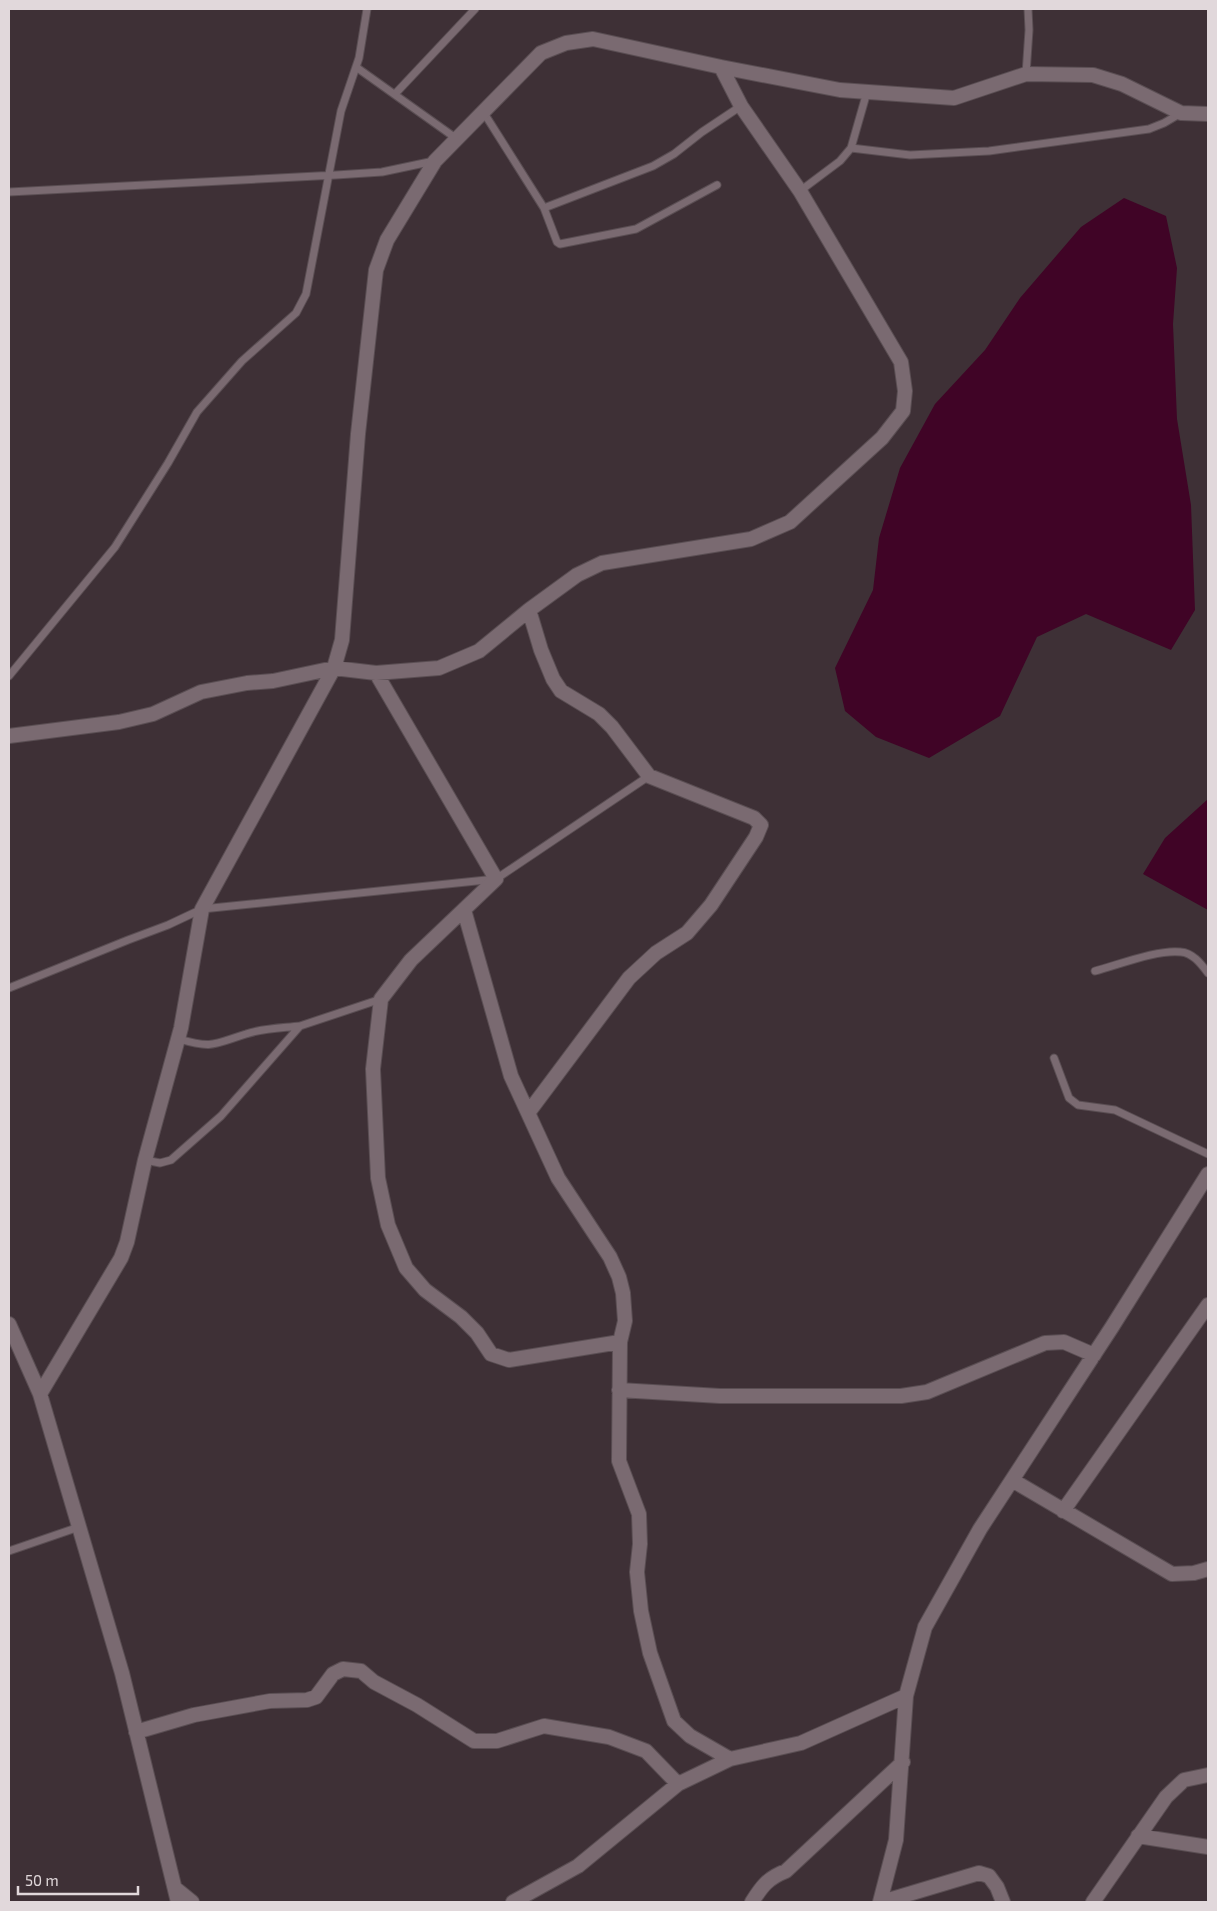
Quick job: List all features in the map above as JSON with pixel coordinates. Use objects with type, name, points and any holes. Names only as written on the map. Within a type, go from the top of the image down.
[{"type":"street","points":[[40,1394],[121,1258],[127,1242],[145,1160],[179,1039],[202,909],[334,668],[342,640],[358,434],[376,270],[387,240],[435,161],[541,53],[566,43],[593,39],[721,67],[840,90],[954,98],[1026,74],[1094,75],[1122,84],[1181,112],[1208,114]]},
{"type":"street","points":[[9,736],[119,722],[153,714],[201,692],[247,683],[273,681],[334,668],[376,673],[440,668],[479,651],[577,575],[602,563],[751,539],[790,522],[882,438],[903,410],[905,391],[901,362],[800,191],[741,106],[721,67]]},
{"type":"street","points":[[528,1114],[629,978],[656,953],[687,933],[710,905],[756,837],[761,826],[754,818],[649,776],[612,726],[599,714],[561,691],[553,679],[541,650],[530,610]]},
{"type":"street","points":[[376,673],[496,879],[411,960],[381,1000],[373,1069],[378,1178],[388,1225],[406,1268],[425,1290],[461,1317],[477,1333],[491,1354],[509,1360],[620,1342]]},
{"type":"street","points":[[464,910],[511,1076],[558,1178],[610,1257],[619,1277],[623,1293],[625,1321],[620,1342],[620,1461],[639,1514],[640,1544],[638,1572],[641,1611],[650,1653],[674,1721],[690,1736],[730,1759]]},
{"type":"street","points":[[881,1902],[896,1840],[903,1762],[906,1696],[925,1627],[980,1528],[1094,1354],[1208,1174]]},
{"type":"street","points":[[1063,1511],[1208,1305]]},
{"type":"street","points":[[9,1324],[40,1394],[122,1673],[177,1896],[192,1902]]},
{"type":"street","points":[[619,1390],[720,1396],[901,1396],[927,1392],[1045,1343],[1064,1342],[1094,1354]]},
{"type":"street","points":[[1012,1480],[1172,1574],[1194,1573],[1208,1569]]},
{"type":"street","points":[[136,1732],[194,1715],[270,1701],[307,1700],[316,1697],[333,1674],[343,1669],[361,1671],[383,1687],[417,1705],[474,1741],[497,1741],[544,1726],[609,1737],[646,1751],[678,1784]]},
{"type":"street","points":[[514,1902],[578,1866],[678,1784],[730,1759],[800,1744],[906,1696]]},
{"type":"street","points":[[752,1902],[762,1887],[774,1876],[786,1871],[903,1762]]},
{"type":"street","points":[[1093,1902],[1166,1797],[1184,1780],[1208,1775]]},
{"type":"street","points":[[1138,1836],[1208,1847]]},
{"type":"street","points":[[881,1902],[979,1873],[989,1876],[997,1887],[1003,1902]]},
{"type":"lane","points":[[9,676],[115,547],[168,463],[197,412],[242,361],[296,313],[306,294],[341,111],[356,67],[366,23],[367,9]]},
{"type":"lane","points":[[395,94],[475,9]]},
{"type":"lane","points":[[1026,74],[1029,30],[1028,9]]},
{"type":"lane","points":[[356,67],[457,139]]},
{"type":"lane","points":[[800,191],[840,161],[851,148],[868,92]]},
{"type":"lane","points":[[544,208],[653,166],[674,154],[702,132],[741,106]]},
{"type":"lane","points":[[851,148],[910,155],[989,151],[1149,129],[1164,123],[1181,112]]},
{"type":"lane","points":[[484,113],[544,208],[557,242],[560,244],[636,229],[717,185]]},
{"type":"lane","points":[[9,192],[382,172],[435,161]]},
{"type":"lane","points":[[9,988],[168,925],[202,909],[496,879],[649,776]]},
{"type":"lane","points":[[1095,971],[1160,954],[1181,952],[1194,957],[1208,973]]},
{"type":"lane","points":[[179,1039],[200,1045],[212,1045],[246,1033],[300,1026],[381,1000]]},
{"type":"lane","points":[[145,1160],[160,1163],[171,1160],[221,1116],[300,1026]]},
{"type":"lane","points":[[1054,1058],[1069,1098],[1078,1105],[1116,1110],[1208,1154]]},
{"type":"lane","points":[[9,1551],[79,1528]]},
{"type":"shaded area","points":[[1124,198],[1166,216],[1177,268],[1173,324],[1177,419],[1191,505],[1195,610],[1171,650],[1086,614],[1037,637],[1000,716],[929,758],[876,737],[845,711],[835,668],[873,590],[879,538],[900,468],[935,404],[985,350],[1020,298],[1081,227]]},
{"type":"shaded area","points":[[1208,799],[1208,910],[1143,874],[1165,838]]}]
